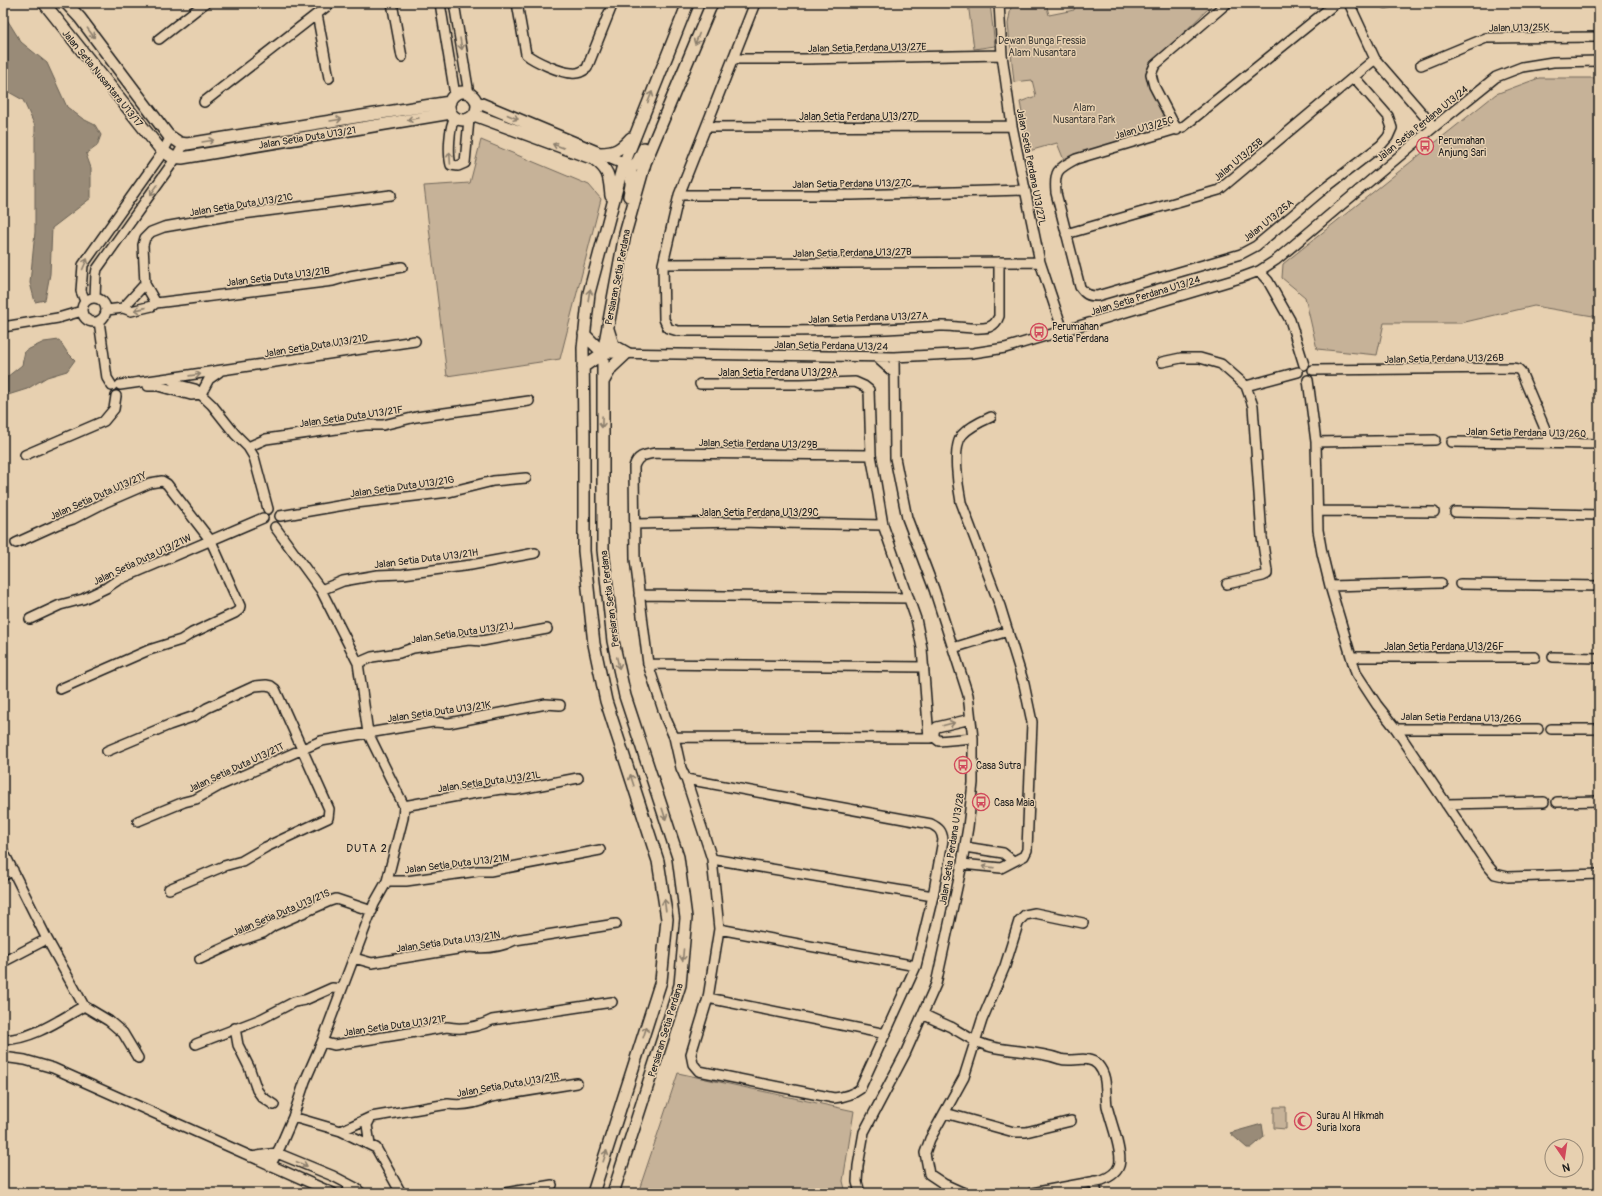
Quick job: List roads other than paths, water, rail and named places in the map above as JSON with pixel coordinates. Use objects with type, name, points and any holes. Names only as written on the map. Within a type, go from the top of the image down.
[{"type":"main road","name":"Jalan Setia Nusantara U13/17","points":[[44,3],[163,152]]},
{"type":"main road","name":"Jalan Setia Nusantara U13/17","points":[[66,3],[80,18],[170,138]]},
{"type":"main road","name":"Persiaran Setia Perdana","points":[[593,1193],[661,981],[667,919],[658,861],[606,701],[594,644],[584,552],[584,334],[589,293],[612,203],[636,133],[688,3]]},
{"type":"main road","name":"Persiaran Setia Perdana","points":[[613,1193],[680,985],[686,918],[678,857],[625,696],[613,641],[603,550],[603,353],[625,234],[645,163],[712,3]]},
{"type":"main road","points":[[612,203],[609,177],[605,168],[596,156],[462,92],[453,107],[462,120],[471,117],[596,156],[625,167],[638,161],[658,119],[672,101]]},
{"type":"main road","points":[[471,117],[477,107],[473,98]]},
{"type":"main road","name":"Jalan Setia Duta U13/21","points":[[184,144],[453,107]]},
{"type":"main road","name":"Jalan Setia Duta U13/21","points":[[176,158],[453,107]]},
{"type":"main road","points":[[596,156],[611,153],[623,147],[636,133]]},
{"type":"main road","points":[[170,138],[184,144]]},
{"type":"main road","points":[[163,152],[176,158]]},
{"type":"main road","points":[[620,257],[622,224],[631,185],[625,167]]},
{"type":"main road","points":[[602,383],[611,368],[627,353],[613,344],[609,338],[607,326]]},
{"type":"main road","points":[[583,367],[603,353],[584,334]]},
{"type":"main road","points":[[609,1193],[618,1178]]},
{"type":"street","points":[[159,39],[205,3]]},
{"type":"street","points":[[204,102],[331,3]]},
{"type":"street","points":[[392,3],[402,57]]},
{"type":"street","points":[[440,3],[453,107],[449,160],[451,165],[458,166],[465,163],[471,117]]},
{"type":"street","points":[[454,3],[473,98]]},
{"type":"street","points":[[517,3],[526,54],[534,61],[571,74],[581,73],[587,68],[613,3]]},
{"type":"street","points":[[663,264],[679,195],[755,3]]},
{"type":"street","name":"Jalan Setia Perdana U13/27L","points":[[999,3],[1002,54],[1012,126],[1040,262],[1063,331]]},
{"type":"street","points":[[1177,130],[1154,86],[1151,74],[1155,65],[1227,3]]},
{"type":"street","name":"Jalan U13/25C","points":[[1066,234],[1056,193],[1055,178],[1060,167],[1076,159],[1183,127],[1336,3]]},
{"type":"street","points":[[1349,3],[1375,58],[1434,127]]},
{"type":"street","points":[[316,14],[329,78]]},
{"type":"street","name":"Jalan U13/25K","points":[[1420,65],[1486,38],[1599,37]]},
{"type":"street","name":"Jalan Setia Perdana U13/27E","points":[[733,59],[804,59],[1002,54]]},
{"type":"street","name":"Jalan U13/25B","points":[[1066,234],[1219,190],[1375,58]]},
{"type":"street","name":"Jalan Setia Perdana U13/24","points":[[603,353],[894,357],[973,353],[1005,348],[1063,331],[1259,271],[1276,260],[1419,139],[1496,77],[1522,67],[1553,62],[1599,61]]},
{"type":"street","name":"Jalan U13/25A","points":[[1066,234],[1080,287],[1084,293],[1089,296],[1097,296],[1240,254],[1256,246],[1388,137],[1392,128],[1388,116],[1354,77]]},
{"type":"street","points":[[1423,114],[1434,117],[1452,112]]},
{"type":"street","points":[[1419,139],[1422,131],[1423,114]]},
{"type":"street","name":"Jalan Setia Perdana U13/27D","points":[[706,127],[1012,126]]},
{"type":"street","points":[[85,301],[95,297],[102,300],[107,310],[105,317],[95,322],[87,320],[82,311],[85,301],[81,291],[83,265],[163,152],[170,138]]},
{"type":"street","points":[[95,297],[95,280],[97,269],[176,158],[184,144]]},
{"type":"street","name":"Jalan Setia Perdana U13/27C","points":[[679,195],[852,195],[1025,190]]},
{"type":"street","name":"Jalan Setia Duta U13/21C","points":[[145,284],[143,244],[145,238],[152,232],[164,227],[315,204],[391,195]]},
{"type":"street","points":[[1268,281],[1268,273],[1276,260]]},
{"type":"street","name":"Jalan Setia Perdana U13/27A","points":[[663,264],[664,319],[668,328],[678,331],[885,329],[945,325],[988,327],[997,321],[999,316],[999,262]]},
{"type":"street","name":"Jalan Setia Perdana U13/27B","points":[[663,264],[1040,262]]},
{"type":"street","name":"Jalan Setia Duta U13/21B","points":[[107,310],[123,308],[131,311],[156,302],[333,281],[350,276],[402,267]]},
{"type":"street","points":[[1246,386],[1301,368],[1308,365],[1313,370],[1312,377],[1308,380],[1301,378],[1301,368],[1290,320],[1268,281],[1259,271]]},
{"type":"street","points":[[1240,278],[1268,281]]},
{"type":"street","points":[[123,308],[145,284],[156,302]]},
{"type":"street","points":[[3,328],[58,318],[82,311]]},
{"type":"street","points":[[99,321],[107,378],[118,389]]},
{"type":"street","name":"Jalan Setia Duta U13/21D","points":[[118,389],[169,378],[415,341]]},
{"type":"street","points":[[876,357],[894,373],[904,361],[913,356]]},
{"type":"street","name":"Jalan Setia Perdana U13/28","points":[[860,1193],[857,1182],[864,1132],[905,1054],[936,984],[942,963],[965,847],[972,783],[973,738],[968,695],[934,589],[907,518],[895,458],[894,357]]},
{"type":"street","points":[[1162,362],[1181,358],[1200,358],[1221,364],[1246,386],[1253,406],[1262,537],[1268,571],[1267,574],[1263,576],[1227,584]]},
{"type":"street","name":"Jalan Setia Perdana U13/26B","points":[[1313,370],[1518,369],[1521,372],[1551,443]]},
{"type":"street","points":[[201,394],[209,379],[220,371]]},
{"type":"street","points":[[169,378],[180,385],[195,389],[201,394],[248,447],[254,458],[268,509],[280,516],[282,522],[275,527]]},
{"type":"street","name":"Jalan Setia Perdana U13/26G","points":[[1308,380],[1316,442],[1318,511],[1321,546],[1330,586],[1356,673],[1377,705],[1396,729],[1538,729]]},
{"type":"street","name":"Jalan Setia Perdana U13/29A","points":[[700,384],[855,382],[869,390],[871,455]]},
{"type":"street","points":[[118,389],[152,385],[191,396],[201,394]]},
{"type":"street","points":[[25,454],[104,421],[114,409],[118,389]]},
{"type":"street","name":"Jalan Setia Duta U13/21F","points":[[248,447],[266,439],[366,425],[383,425],[416,417],[528,402]]},
{"type":"street","points":[[962,864],[1001,868],[1024,856],[1027,850],[1032,722],[1024,684],[1008,631],[958,490],[957,448],[960,440],[963,435],[981,422],[991,417]]},
{"type":"street","points":[[1316,442],[1435,440]]},
{"type":"street","name":"Jalan Setia Perdana U13/26Q","points":[[1452,442],[1599,444]]},
{"type":"street","name":"Jalan Setia Perdana U13/29B","points":[[635,524],[634,467],[639,457],[645,454],[871,455]]},
{"type":"street","points":[[871,455],[883,525],[916,620],[924,667],[932,737]]},
{"type":"street","name":"Jalan Setia Duta U13/21G","points":[[280,516],[449,492],[493,482],[526,478]]},
{"type":"street","name":"Jalan Setia Duta U13/21Y","points":[[16,543],[58,524],[73,519],[128,492],[157,481],[162,481],[167,484],[211,541],[240,606],[239,610],[235,613],[192,633],[181,640],[149,650],[60,689]]},
{"type":"street","points":[[268,509],[263,514],[264,520],[275,527],[321,590],[358,663],[368,733],[404,806],[403,818],[388,881],[372,911],[322,1042],[305,1081],[293,1117],[270,1166]]},
{"type":"street","points":[[1318,511],[1434,512]]},
{"type":"street","points":[[1454,512],[1599,515]]},
{"type":"street","name":"Jalan Setia Duta U13/21W","points":[[30,619],[60,605],[83,599],[118,580],[263,518]]},
{"type":"street","name":"Jalan Setia Perdana U13/29C","points":[[635,524],[739,522],[883,525]]},
{"type":"street","points":[[635,524],[639,595],[648,664],[666,719],[674,737],[681,768],[712,859],[719,929],[708,998],[692,1054],[692,1064],[699,1071],[834,1098],[848,1096],[860,1089],[916,966],[933,896],[943,840],[942,832],[938,827],[931,824],[686,779]]},
{"type":"street","name":"Jalan Setia Duta U13/21H","points":[[321,590],[343,581],[370,576],[403,574],[464,566],[535,553]]},
{"type":"street","points":[[1330,586],[1441,583]]},
{"type":"street","points":[[1460,584],[1599,586]]},
{"type":"street","points":[[639,595],[908,598]]},
{"type":"street","name":"Jalan Setia Duta U13/21J","points":[[358,663],[372,657],[399,653],[413,648],[469,640],[482,641],[547,630]]},
{"type":"street","points":[[953,648],[1008,631]]},
{"type":"street","name":"Jalan Setia Perdana U13/26F","points":[[1352,657],[1535,657]]},
{"type":"street","points":[[1553,657],[1599,658]]},
{"type":"street","points":[[648,664],[924,667]]},
{"type":"street","points":[[107,751],[169,725],[195,716],[207,708],[260,685],[271,686],[275,690],[329,809],[330,814],[328,818],[266,847],[242,861],[224,866],[169,889]]},
{"type":"street","name":"Jalan Setia Duta U13/21K","points":[[368,733],[434,722],[457,721],[546,704],[560,704]]},
{"type":"street","points":[[932,737],[937,727],[971,719]]},
{"type":"street","points":[[1396,729],[1495,874],[1508,877],[1599,874]]},
{"type":"street","points":[[1551,729],[1599,729]]},
{"type":"street","name":"Jalan Setia Duta U13/21T","points":[[138,821],[184,802],[196,799],[219,786],[321,741],[368,733]]},
{"type":"street","points":[[674,737],[932,737],[939,741],[973,738]]},
{"type":"street","name":"Jalan Setia Duta U13/21L","points":[[404,806],[501,789],[515,790],[578,778]]},
{"type":"street","points":[[1446,804],[1544,802]]},
{"type":"street","points":[[1557,802],[1599,802]]},
{"type":"street","points":[[965,847],[1003,853],[1013,861]]},
{"type":"street","name":"Jalan Setia Duta U13/21M","points":[[388,881],[406,881],[478,871],[490,871],[600,850]]},
{"type":"street","points":[[3,851],[47,939],[84,1006],[109,1021],[123,1033],[138,1058]]},
{"type":"street","points":[[712,859],[933,896]]},
{"type":"street","points":[[3,876],[13,870]]},
{"type":"street","name":"Jalan Setia Duta U13/21S","points":[[200,959],[239,941],[263,933],[273,926],[336,899],[372,911]]},
{"type":"street","points":[[964,1193],[944,1184],[929,1174],[925,1153],[930,1139],[964,1077],[982,1020],[1005,966],[1019,921],[1021,918],[1030,913],[1035,913],[1083,923]]},
{"type":"street","name":"Jalan Setia Duta U13/21N","points":[[354,958],[372,963],[470,947],[482,948],[506,944],[515,940],[616,924]]},
{"type":"street","points":[[719,929],[916,966]]},
{"type":"street","points":[[3,962],[47,939]]},
{"type":"street","points":[[196,1044],[261,1019],[294,1002],[305,1000],[332,988],[342,989]]},
{"type":"street","points":[[708,998],[886,1034]]},
{"type":"street","name":"Jalan Setia Duta U13/21P","points":[[322,1042],[334,1045],[447,1027],[459,1029],[482,1025],[492,1020],[612,1002]]},
{"type":"street","points":[[3,1040],[16,1040],[35,1034],[84,1006]]},
{"type":"street","points":[[923,1014],[990,1047],[1051,1055],[1062,1060],[1084,1059],[1097,1064],[1104,1077],[1108,1107],[1121,1160],[1116,1172],[1110,1177],[1032,1193]]},
{"type":"street","points":[[235,1028],[238,1044],[249,1067],[257,1090],[262,1097],[274,1105]]},
{"type":"street","points":[[3,1057],[25,1060],[53,1068],[333,1193]]},
{"type":"street","name":"Jalan Setia Duta U13/21R","points":[[342,1131],[371,1116],[448,1104],[458,1106],[480,1102],[492,1097],[577,1083]]},
{"type":"street","points":[[945,1113],[1014,1132],[1026,1132],[1071,1121]]},
{"type":"street","points":[[370,1145],[367,1125],[371,1116]]},
{"type":"street","points":[[293,1117],[342,1131],[376,1148],[401,1193]]},
{"type":"street","points":[[251,1156],[277,1153],[333,1176],[360,1191]]},
{"type":"street","points":[[1094,1181],[1097,1193]]},
{"type":"street","points":[[505,1193],[552,1185]]},
{"type":"street","points":[[346,1193],[351,1188],[360,1191]]},
{"type":"place","name":"Perumahan Anjung Sari","points":[[1425,146]]},
{"type":"place","name":"Perumahan Setia Perdana","points":[[1039,332]]},
{"type":"place","name":"Casa Sutra","points":[[963,765]]},
{"type":"place","name":"Casa Maia","points":[[981,802]]},
{"type":"place","name":"Surau Al Hikmah Suria Ixora","points":[[1303,1121]]},
{"type":"district","name":"DUTA 2","points":[[367,848]]},
{"type":"park label","name":"Dewan Bunga Fressia Alam Nusantara","points":[[1042,46]]},
{"type":"park label","name":"Alam Nusantara Park","points":[[1084,112]]}]
